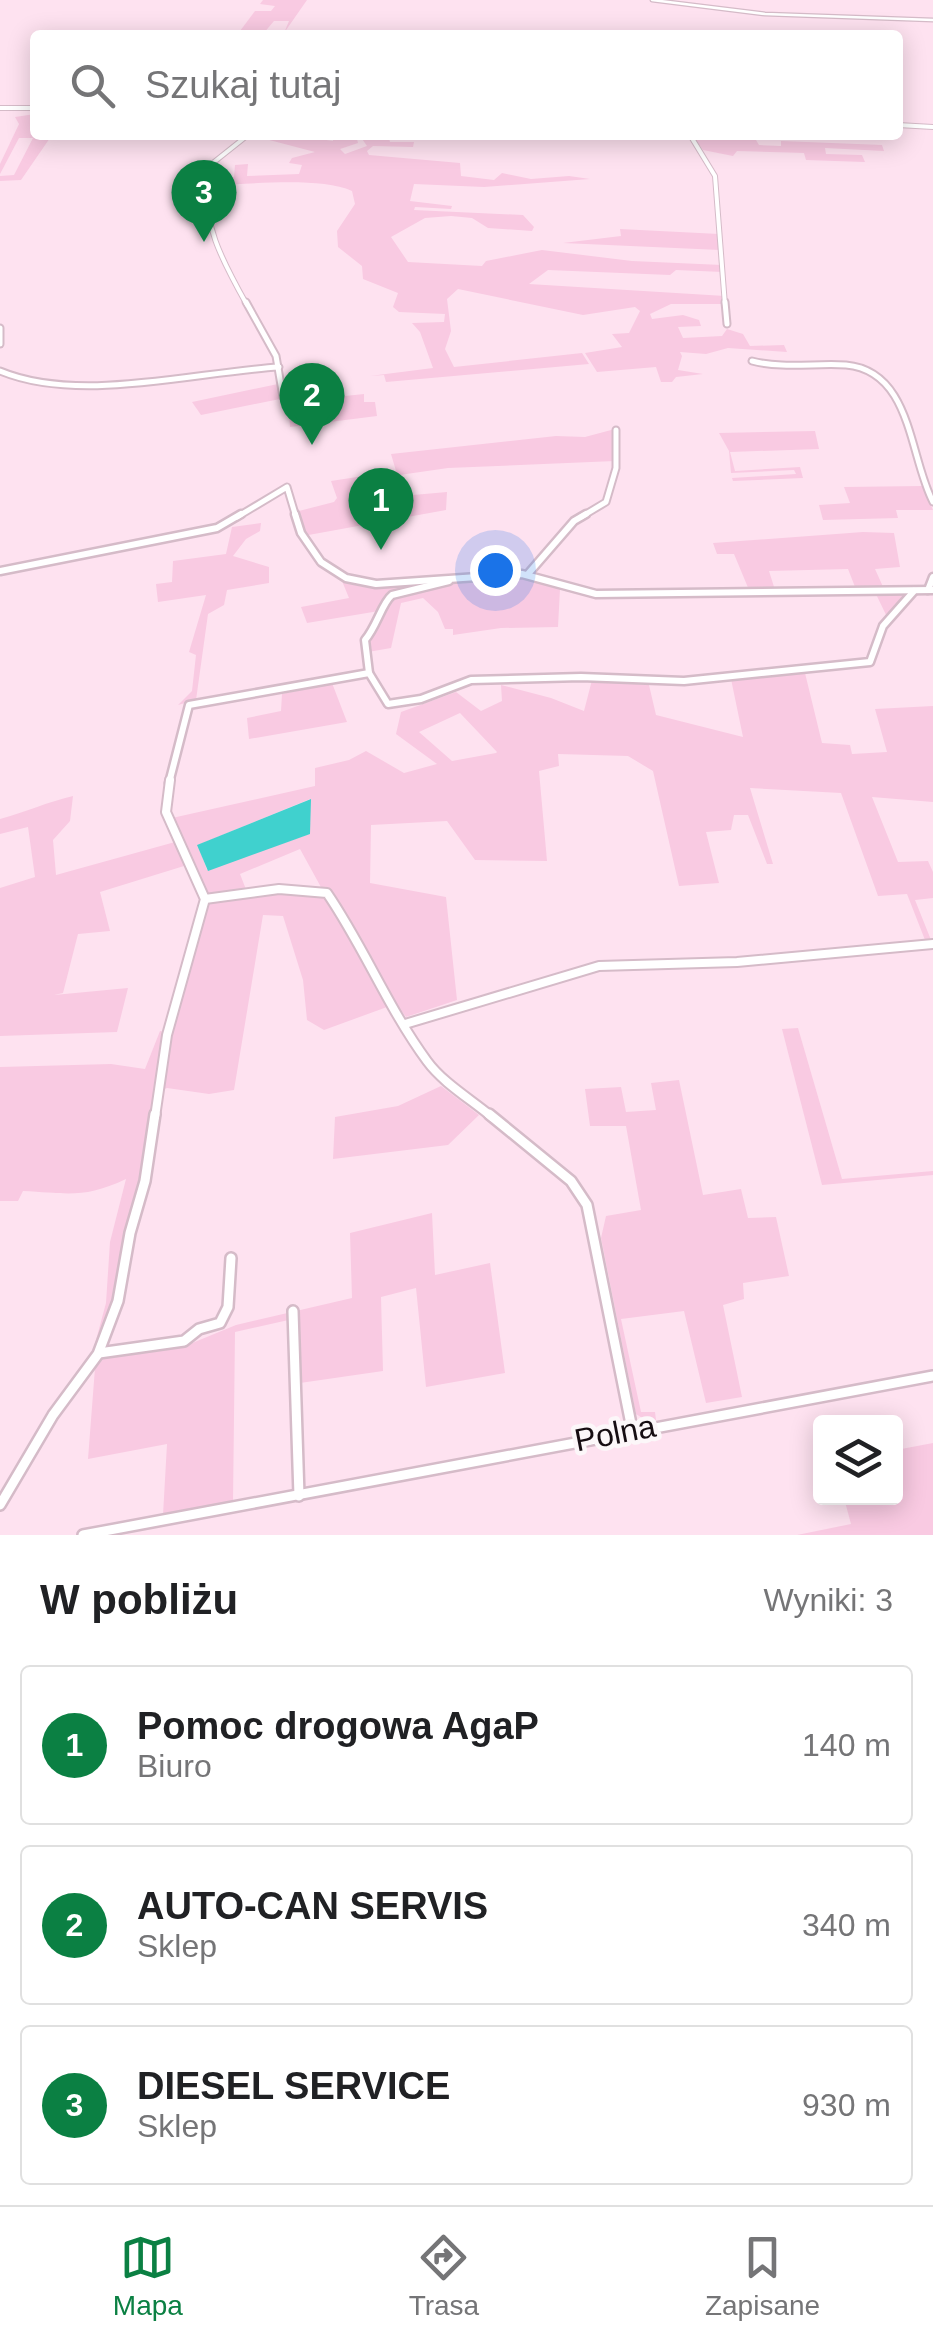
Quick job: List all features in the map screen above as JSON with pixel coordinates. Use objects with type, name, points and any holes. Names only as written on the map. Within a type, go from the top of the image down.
[{"type":"street","points":[[652,0],[764,14],[933,20]]},
{"type":"street","points":[[0,108],[30,108]]},
{"type":"street","points":[[903,125],[933,127]]},
{"type":"street","points":[[242,140],[206,168],[204,196],[213,245],[279,367],[283,397]]},
{"type":"street","points":[[693,140],[715,176],[728,324]]},
{"type":"street","points":[[0,328],[0,344]]},
{"type":"street","points":[[752,361],[832,363],[862,368],[880,376],[901,410],[924,486],[933,502]]},
{"type":"street","points":[[0,371],[25,381],[86,383],[279,367]]},
{"type":"street","points":[[528,574],[574,520],[606,502],[616,468],[616,430]]},
{"type":"street","points":[[0,570],[217,528],[287,488],[306,549],[337,577],[390,582],[528,574],[587,593],[930,590],[933,577]]},
{"type":"street","points":[[465,576],[392,595],[386,601],[380,623],[365,640],[370,674],[384,701],[396,704],[421,700],[471,680],[582,677],[684,682],[870,662],[883,626],[916,590]]},
{"type":"street","points":[[0,1506],[53,1415],[98,1354],[118,1301],[130,1233],[146,1181],[167,1034],[198,938],[205,899],[173,828],[165,798],[188,705],[370,674]]},
{"type":"street","points":[[205,899],[279,888],[327,892],[344,915],[374,980],[405,1024],[416,1048],[443,1080],[571,1181],[587,1205],[632,1429]]},
{"type":"street","points":[[405,1024],[598,966],[737,962],[933,944]]},
{"type":"street","points":[[98,1354],[111,1349],[184,1342],[199,1329],[220,1322],[228,1307],[231,1258]]},
{"type":"street","points":[[293,1311],[299,1496]]},
{"type":"street","name":"Polna","points":[[82,1535],[632,1429],[933,1376]]},
{"type":"shaded area","points":[[263,0],[307,0],[286,30],[289,21],[274,21],[266,30],[241,30],[255,11],[271,11],[275,6],[260,4]]},
{"type":"shaded area","points":[[30,115],[30,138],[19,138],[0,174],[0,164],[19,124],[15,117]]},
{"type":"shaded area","points":[[32,140],[49,140],[21,180],[0,181],[0,176],[14,175]]},
{"type":"shaded area","points":[[269,140],[357,140],[358,143],[340,149],[345,154],[367,146],[363,140],[414,142],[413,147],[373,146],[367,151],[369,155],[460,163],[461,176],[494,180],[502,173],[531,179],[590,179],[484,187],[414,184],[410,201],[452,206],[414,210],[523,215],[534,227],[532,231],[488,228],[472,218],[451,216],[425,218],[391,237],[408,262],[482,266],[486,261],[542,250],[632,261],[722,265],[723,272],[676,270],[670,275],[548,270],[529,284],[725,296],[726,304],[671,304],[650,314],[652,319],[683,315],[699,320],[701,326],[678,327],[683,338],[722,336],[727,329],[743,334],[750,346],[784,345],[787,352],[728,348],[706,354],[680,352],[678,370],[703,374],[676,377],[672,382],[661,382],[656,367],[597,372],[585,353],[622,347],[612,334],[629,333],[640,311],[635,307],[583,315],[458,289],[447,299],[451,331],[445,349],[454,367],[582,353],[589,364],[386,382],[384,375],[370,376],[433,368],[420,332],[412,323],[444,322],[445,314],[399,312],[393,307],[398,293],[363,279],[362,266],[338,247],[337,231],[355,204],[352,191],[306,183],[218,185],[219,178],[234,177],[235,165],[248,164],[247,176],[299,174],[302,165],[289,163],[292,158],[315,152]]},
{"type":"shaded area","points":[[696,140],[756,140],[759,145],[781,146],[781,141],[882,145],[884,151],[825,148],[826,154],[862,155],[865,162],[806,160],[804,153],[737,151],[733,156],[703,150]]},
{"type":"shaded area","points":[[620,229],[719,234],[720,250],[563,243],[621,236]]},
{"type":"shaded area","points":[[278,384],[280,399],[201,415],[192,402]]},
{"type":"shaded area","points":[[364,394],[364,402],[375,402],[377,416],[290,427],[288,402]]},
{"type":"shaded area","points":[[615,429],[615,461],[448,468],[365,480],[368,499],[447,492],[446,510],[303,536],[295,512],[334,502],[337,498],[331,481],[396,471],[391,454],[556,436],[585,437]]},
{"type":"shaded area","points":[[815,431],[819,449],[730,452],[735,471],[800,467],[803,478],[733,481],[732,478],[796,474],[794,470],[731,473],[729,451],[719,433]]},
{"type":"shaded area","points":[[922,486],[933,510],[896,510],[898,518],[823,520],[819,505],[850,503],[844,487]]},
{"type":"shaded area","points":[[261,523],[260,531],[246,539],[233,556],[269,567],[269,583],[227,590],[224,605],[208,614],[196,700],[178,705],[192,691],[196,655],[189,652],[206,595],[158,602],[156,584],[172,582],[173,561],[226,554],[232,527]]},
{"type":"shaded area","points":[[894,533],[900,567],[875,569],[884,589],[911,592],[888,619],[875,592],[857,592],[848,569],[769,571],[775,590],[749,590],[734,554],[717,554],[713,543]]},
{"type":"shaded area","points":[[505,576],[534,578],[560,589],[558,627],[501,628],[453,635],[453,629],[445,629],[438,612],[423,598],[401,603],[391,648],[368,652],[368,641],[385,610],[307,623],[301,607],[349,598],[342,581],[364,584]]},
{"type":"shaded area","points":[[805,673],[822,743],[850,745],[852,754],[887,752],[875,709],[933,706],[933,802],[872,797],[898,862],[928,861],[933,872],[933,898],[915,900],[931,940],[925,940],[907,894],[878,896],[841,793],[750,788],[773,864],[767,864],[748,815],[734,815],[731,830],[706,832],[719,883],[679,886],[653,771],[628,756],[558,754],[559,766],[539,771],[547,861],[475,860],[447,821],[371,825],[370,883],[446,897],[457,1000],[406,1017],[378,981],[339,901],[322,889],[300,849],[240,874],[247,892],[206,896],[172,818],[315,786],[315,768],[349,760],[366,751],[404,773],[437,764],[396,734],[401,712],[456,692],[481,711],[502,701],[501,685],[584,711],[592,680],[649,685],[656,715],[743,737],[731,679]],"holes":[[[460,713],[497,752],[496,753],[452,761],[419,732]],[[310,799],[309,834],[207,870],[198,845]]]},
{"type":"shaded area","points":[[332,683],[347,722],[249,739],[247,718],[281,711],[282,694]]},
{"type":"shaded area","points":[[73,796],[70,821],[53,840],[56,875],[175,842],[184,866],[100,892],[110,931],[78,934],[63,993],[54,995],[128,988],[117,1032],[0,1036],[0,888],[35,877],[28,827],[0,834],[0,819]]},
{"type":"shaded area","points":[[278,891],[325,895],[349,930],[387,1007],[324,1030],[307,1020],[303,980],[283,916],[263,915],[234,1090],[209,1094],[167,1088],[160,1091],[169,1037],[207,901]]},
{"type":"shaded area","points":[[798,1028],[842,1179],[933,1171],[933,1175],[822,1185],[782,1029]]},
{"type":"shaded area","points":[[160,1031],[165,1032],[149,1147],[113,1312],[92,1355],[106,1303],[110,1242],[126,1179],[87,1192],[23,1191],[18,1201],[0,1201],[0,1067],[111,1064],[145,1069]]},
{"type":"shaded area","points":[[679,1080],[703,1195],[741,1189],[748,1218],[776,1217],[789,1276],[743,1283],[744,1299],[723,1305],[742,1397],[706,1403],[684,1311],[621,1319],[641,1412],[655,1412],[656,1420],[647,1421],[636,1414],[601,1238],[606,1216],[641,1210],[626,1126],[590,1126],[585,1089],[621,1087],[626,1112],[656,1110],[651,1083]]},
{"type":"shaded area","points":[[441,1086],[479,1115],[448,1145],[333,1159],[335,1117],[398,1106]]},
{"type":"shaded area","points":[[432,1213],[435,1275],[490,1263],[505,1373],[426,1387],[416,1288],[381,1297],[383,1371],[300,1383],[297,1312],[293,1319],[235,1332],[233,1502],[163,1515],[167,1444],[88,1459],[95,1368],[108,1354],[185,1346],[236,1325],[352,1298],[350,1233]]},
{"type":"shaded area","points":[[933,1443],[933,1535],[797,1535],[851,1524],[846,1505],[903,1505],[903,1449]]},
{"type":"water","points":[[311,799],[310,834],[208,871],[197,845]]},
{"type":"place","name":"DIESEL SERVICE","points":[[204,242]]},
{"type":"place","name":"AUTO-CAN SERVIS","points":[[312,445]]},
{"type":"place","name":"Pomoc drogowa AgaP","points":[[381,550]]}]
